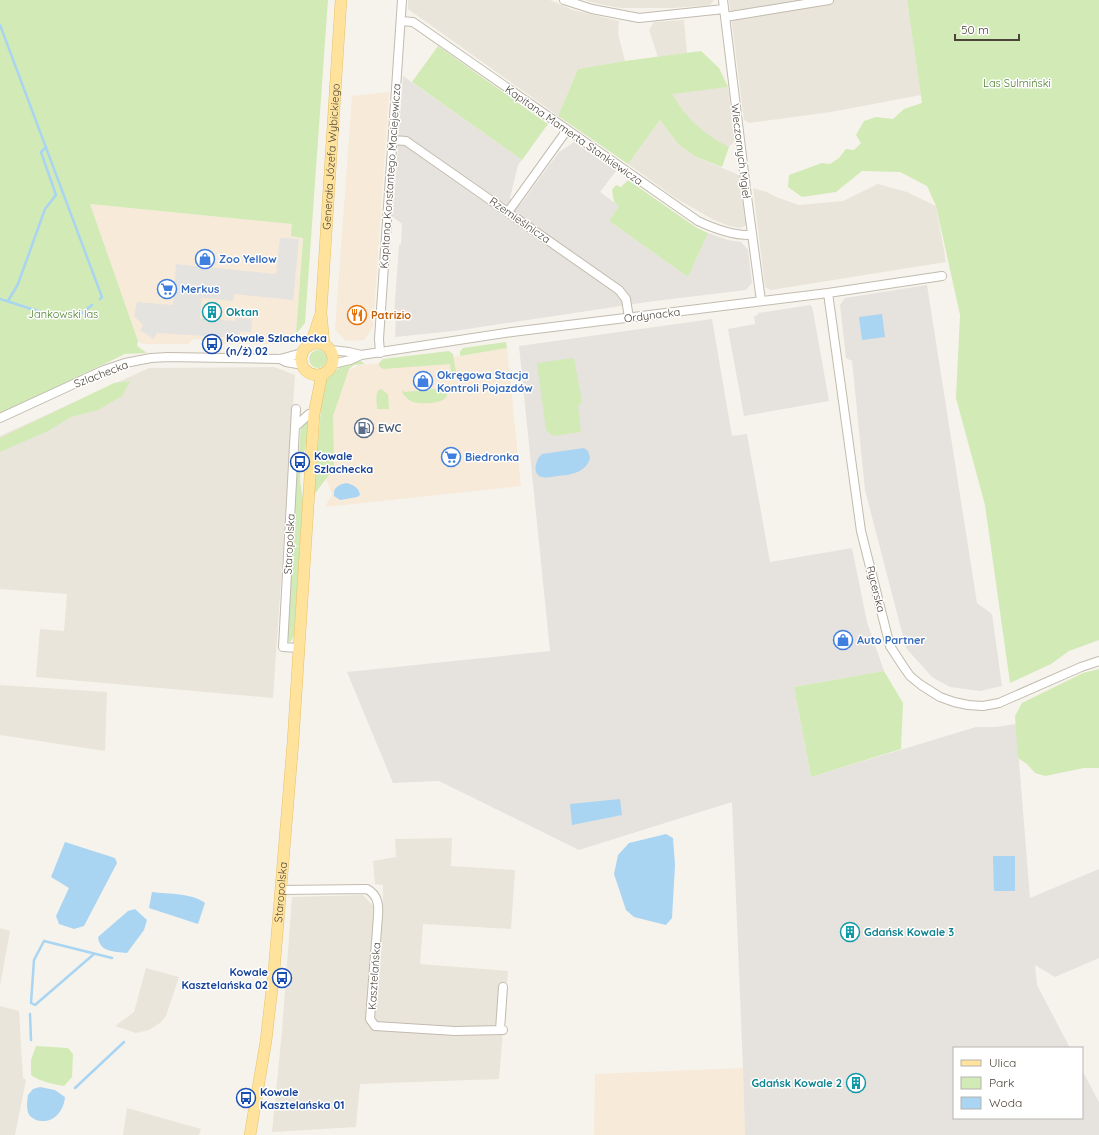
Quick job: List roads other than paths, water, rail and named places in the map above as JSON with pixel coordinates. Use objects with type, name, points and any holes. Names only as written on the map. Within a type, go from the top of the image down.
[{"type":"main road","name":"Generała Józefa Wybickiego","points":[[311,344],[321,313],[341,0]]},
{"type":"main road","name":"Generała Józefa Wybickiego","points":[[321,313],[328,347]]},
{"type":"main road","points":[[320,343],[328,347],[333,355],[332,364],[326,372],[312,371],[301,357],[304,349],[311,344],[320,343]]},
{"type":"main road","name":"Staropolska","points":[[250,1135],[270,1012],[293,742],[314,414],[312,371]]},
{"type":"street","name":"Kapitana Konstantego Maciejewicza","points":[[380,353],[379,339],[402,0]]},
{"type":"street","points":[[564,0],[592,9],[639,18],[724,13],[828,0]]},
{"type":"street","name":"Wieczornych Mgieł","points":[[723,0],[739,135],[762,301]]},
{"type":"street","name":"Kapitana Mamerta Stankiewicza","points":[[400,21],[412,22],[698,221],[711,227],[741,236],[752,235]]},
{"type":"street","points":[[508,212],[567,130]]},
{"type":"street","name":"Rzemieślnicza","points":[[393,140],[406,141],[619,290],[626,299],[629,318]]},
{"type":"street","name":"Ordynacka","points":[[332,364],[350,360],[361,355],[512,332],[828,293],[942,276]]},
{"type":"street","name":"Rycerska","points":[[828,293],[861,531],[890,646],[902,666],[910,676],[921,685],[940,697],[968,705],[983,706],[998,703],[1099,661]]},
{"type":"street","name":"Ordynacka","points":[[328,347],[361,355]]},
{"type":"street","name":"Szlachecka","points":[[0,418],[104,370],[125,363],[151,358],[168,357],[280,359],[302,353]]},
{"type":"street","name":"Szlachecka","points":[[280,359],[312,371]]},
{"type":"street","name":"Staropolska","points":[[296,409],[283,647],[298,648]]},
{"type":"street","points":[[296,426],[309,414],[314,414]]},
{"type":"street","name":"Kasztelańska","points":[[280,890],[367,889],[371,891],[379,903],[370,1019],[375,1026],[456,1031],[502,1030],[503,987]]},
{"type":"water","points":[[882,314],[885,337],[862,340],[859,317]]},
{"type":"water","points":[[584,448],[588,451],[590,458],[585,467],[581,470],[572,474],[547,477],[542,477],[537,473],[536,463],[542,454]]},
{"type":"water","points":[[346,483],[355,486],[360,495],[357,497],[340,500],[334,496],[334,491],[337,487]]},
{"type":"water","points":[[620,799],[622,815],[572,825],[570,804]]},
{"type":"water","points":[[666,834],[673,838],[675,865],[672,918],[666,925],[634,917],[626,910],[614,874],[618,855],[629,843]]},
{"type":"water","points":[[65,842],[115,858],[117,863],[84,926],[74,929],[59,924],[56,916],[69,888],[51,877]]},
{"type":"water","points":[[993,856],[1015,856],[1015,891],[994,891]]},
{"type":"water","points":[[152,892],[194,897],[205,903],[198,924],[149,908]]},
{"type":"water","points":[[135,909],[147,920],[144,930],[127,953],[105,949],[99,942],[98,937],[128,911]]},
{"type":"water","points":[[40,1087],[55,1090],[65,1097],[61,1111],[51,1120],[40,1121],[34,1119],[28,1112],[28,1095],[33,1089]]},
{"type":"waterway","points":[[0,25],[102,297],[100,299]]},
{"type":"waterway","points":[[8,301],[18,284],[45,209],[56,195],[41,152],[46,147]]},
{"type":"waterway","points":[[0,299],[44,313],[81,314],[92,305]]},
{"type":"waterway","points":[[94,954],[35,1005],[31,1003],[34,960],[44,941],[112,958]]},
{"type":"waterway","points":[[30,1014],[31,1040]]},
{"type":"waterway","points":[[75,1088],[124,1042]]},
{"type":"place","name":"Zoo Yellow","points":[[205,259]]},
{"type":"place","name":"Merkus","points":[[167,289]]},
{"type":"place","name":"Oktan","points":[[212,312]]},
{"type":"place","name":"Patrizio","points":[[357,315]]},
{"type":"place","name":"Kowale Szlachecka (n/ż) 02","points":[[212,344]]},
{"type":"place","name":"Okręgowa Stacja Kontroli Pojazdów","points":[[423,381]]},
{"type":"place","name":"EWC","points":[[364,428]]},
{"type":"place","name":"Biedronka","points":[[451,457]]},
{"type":"place","name":"Kowale Szlachecka","points":[[300,462]]},
{"type":"place","name":"Auto Partner","points":[[843,640]]},
{"type":"place","name":"Gdańsk Kowale 3","points":[[850,932]]},
{"type":"place","name":"Kowale Kasztelańska 02","points":[[282,978]]},
{"type":"place","name":"Gdańsk Kowale 2","points":[[856,1083]]},
{"type":"place","name":"Kowale Kasztelańska 01","points":[[246,1098]]},
{"type":"park label","name":"Las Sulmiński","points":[[1017,83]]},
{"type":"park label","name":"Jankowski las","points":[[63,314]]}]
